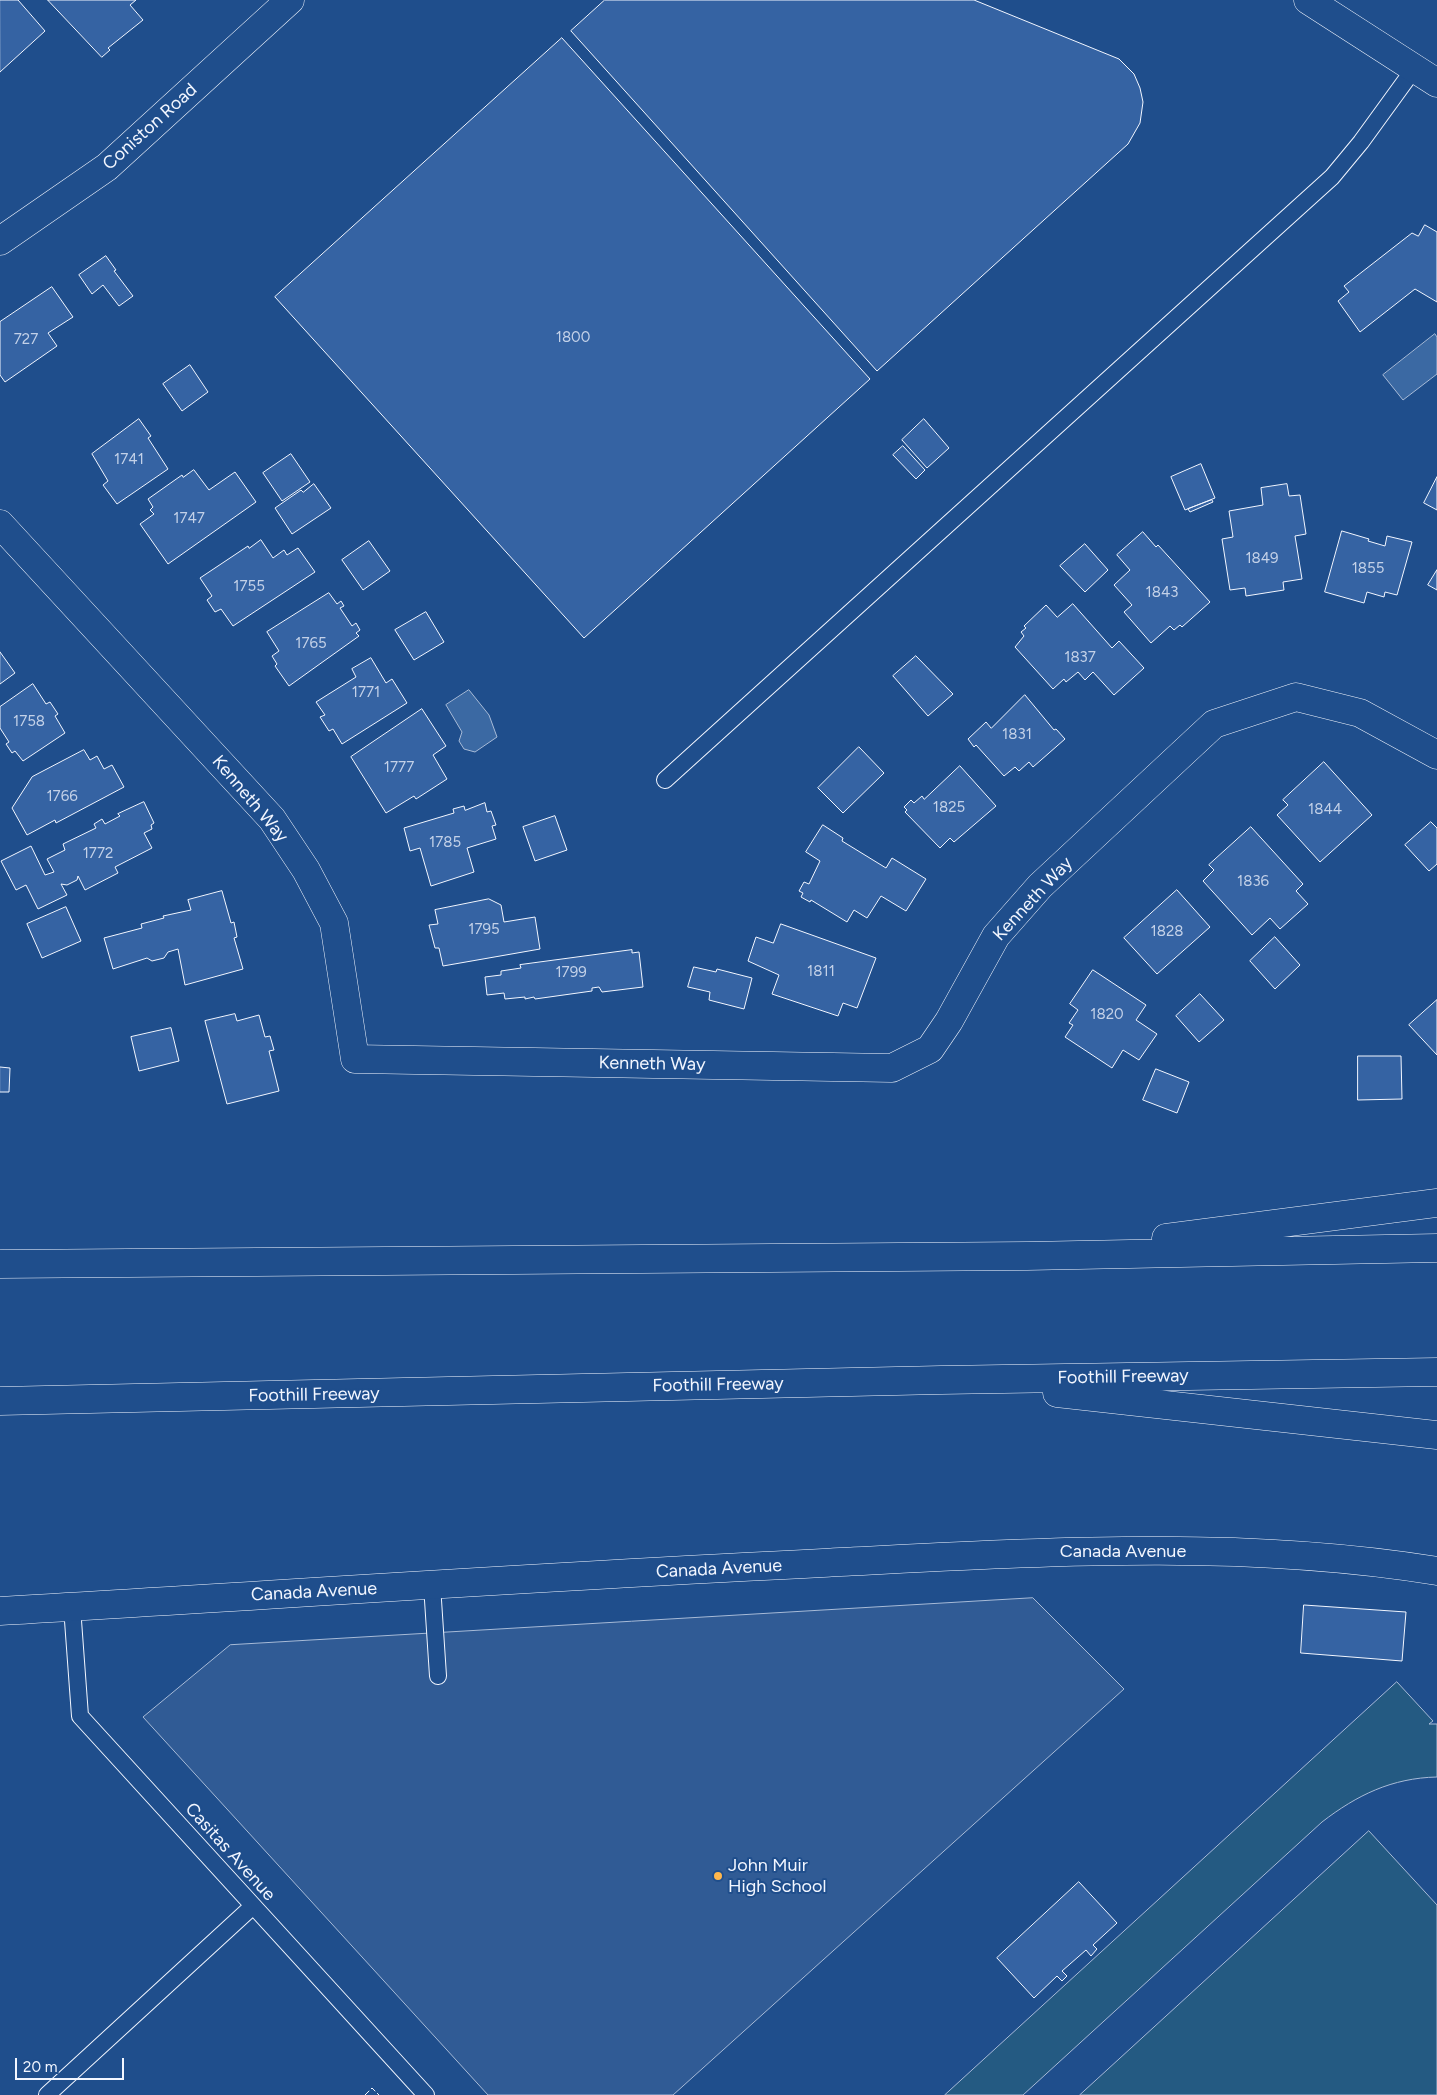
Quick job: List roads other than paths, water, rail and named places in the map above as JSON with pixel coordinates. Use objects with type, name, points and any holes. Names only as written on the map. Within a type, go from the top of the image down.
[{"type":"main road","name":"Coniston Road","points":[[0,241],[107,167],[290,0]]},
{"type":"main road","points":[[1308,0],[1437,83]]},
{"type":"main road","name":"Kenneth Way","points":[[0,524],[272,819],[306,870],[334,923],[355,1059],[892,1068],[930,1048],[949,1021],[996,936],[1040,886],[1214,724],[1296,697],[1360,713],[1437,755]]},
{"type":"main road","points":[[1027,1256],[1437,1203]]},
{"type":"main road","points":[[0,1264],[1027,1256],[1437,1248]]},
{"type":"main road","name":"Foothill Freeway","points":[[0,1401],[941,1380],[1437,1372]]},
{"type":"main road","points":[[941,1380],[1437,1435]]},
{"type":"main road","name":"Canada Avenue","points":[[0,1611],[432,1585],[1097,1550],[1274,1554],[1437,1571]]},
{"type":"lane","points":[[665,780],[1332,177],[1361,142],[1414,69]]},
{"type":"lane","points":[[432,1585],[438,1676]]},
{"type":"lane","name":"Casitas Avenue","points":[[72,1607],[80,1716],[426,2095]]},
{"type":"lane","points":[[46,2095],[253,1906]]},
{"type":"place","name":"John Muir High School","points":[[718,1876]]}]
